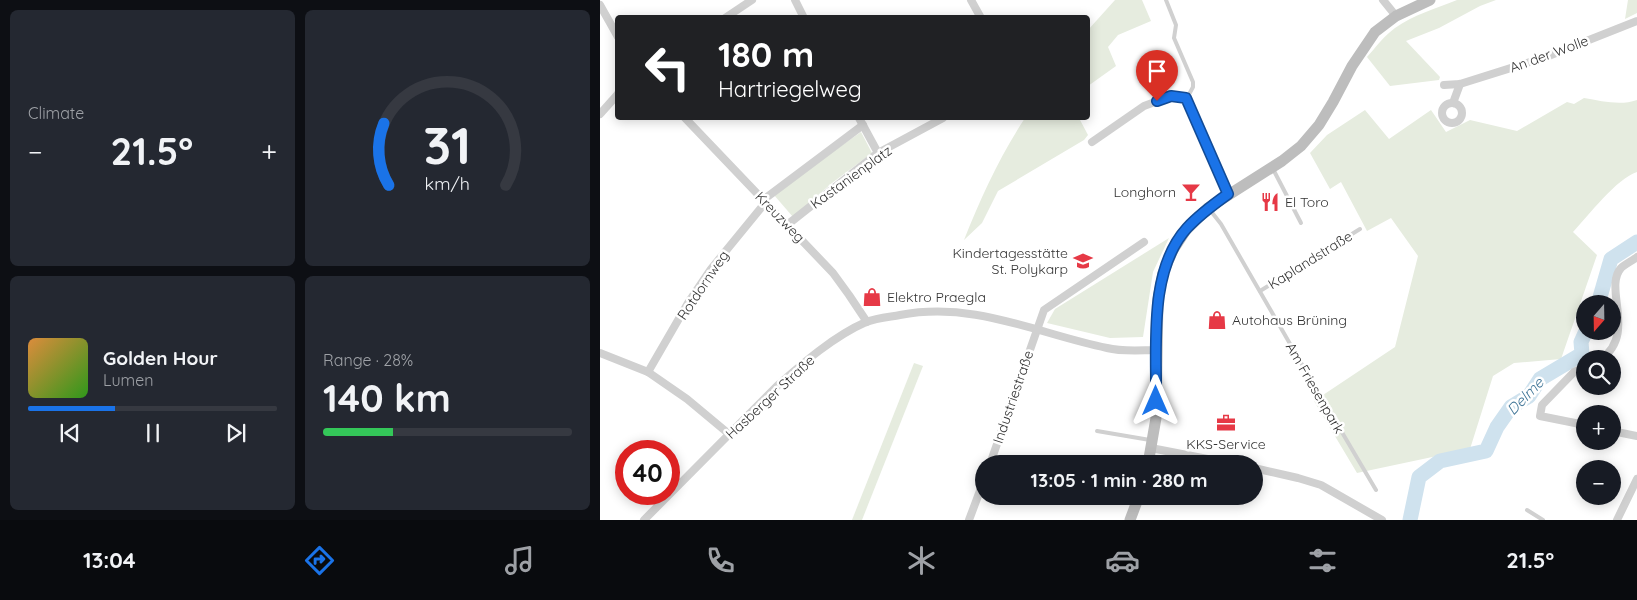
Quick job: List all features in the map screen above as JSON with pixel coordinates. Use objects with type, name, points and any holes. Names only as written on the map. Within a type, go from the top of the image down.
[{"type":"street","points":[[730,15],[752,0]]},
{"type":"street","points":[[795,0],[802,15]]},
{"type":"street","points":[[971,0],[979,15]]},
{"type":"street","points":[[1383,0],[1396,16]]},
{"type":"street","points":[[1150,455],[1156,418],[1158,299],[1163,273],[1173,250],[1186,230],[1208,208],[1272,167],[1308,139],[1333,102],[1359,54],[1375,32],[1396,16],[1430,0]]},
{"type":"street","points":[[600,5],[615,32]]},
{"type":"street","name":"An der Wolle","points":[[1444,85],[1460,84],[1546,57],[1636,24]]},
{"type":"street","points":[[1453,103],[1460,84]]},
{"type":"street","points":[[1092,142],[1144,106],[1171,96],[1186,98],[1228,194]]},
{"type":"street","points":[[601,111],[615,97]]},
{"type":"street","name":"Kreuzweg","points":[[687,120],[832,272],[866,322]]},
{"type":"street","points":[[860,120],[878,153]]},
{"type":"street","name":"Kastanienplatz","points":[[787,225],[878,153],[939,120]]},
{"type":"street","points":[[764,202],[863,125]]},
{"type":"street","name":"Rotdornweg","points":[[648,372],[688,303],[711,269],[764,202]]},
{"type":"street","points":[[1037,330],[1044,310],[1144,242]]},
{"type":"street","points":[[1612,350],[1620,334],[1621,320],[1617,278],[1620,269],[1637,257]]},
{"type":"street","name":"Hasberger Straße","points":[[644,520],[796,369],[823,349],[866,322],[914,312],[945,310],[970,312],[1110,349],[1157,350]]},
{"type":"street","name":"Industriestraße","points":[[993,455],[1037,330]]},
{"type":"street","points":[[600,353],[648,372],[687,399],[729,434]]},
{"type":"street","points":[[1576,371],[1542,405],[1540,416],[1576,423]]},
{"type":"street","points":[[1621,433],[1637,436]]},
{"type":"street","points":[[1152,444],[1197,455]]},
{"type":"street","points":[[1263,470],[1298,478],[1321,486],[1369,517],[1382,520]]},
{"type":"street","points":[[1616,520],[1637,479]]},
{"type":"street","points":[[969,520],[975,504]]},
{"type":"street","points":[[1130,520],[1136,505]]},
{"type":"lane","points":[[1166,0],[1176,25],[1174,38],[1193,82],[1194,87],[1186,98]]},
{"type":"lane","points":[[1272,167],[1301,223]]},
{"type":"lane","name":"Am Friesenpark","points":[[1208,208],[1221,224],[1376,490]]},
{"type":"lane","name":"Kaplandstraße","points":[[1260,291],[1360,229]]},
{"type":"lane","points":[[1097,431],[1152,444]]},
{"type":"lane","points":[[1527,510],[1543,520]]},
{"type":"shaded area","points":[[1115,0],[1142,0],[1151,21],[1118,35],[1108,47],[1116,66],[1090,85],[1090,28]]},
{"type":"shaded area","points":[[1457,0],[1496,0],[1480,6],[1439,28],[1406,41],[1440,77],[1439,80],[1390,86],[1367,57],[1387,34],[1402,23]]},
{"type":"shaded area","points":[[1628,0],[1637,0],[1637,13],[1625,19]]},
{"type":"shaded area","points":[[1584,98],[1618,103],[1637,100],[1637,172],[1612,189],[1573,232],[1597,255],[1583,295],[1576,295],[1576,316],[1561,359],[1514,363],[1493,376],[1470,449],[1357,473],[1314,401],[1395,347],[1418,256],[1391,218],[1367,231],[1341,182],[1330,189],[1310,153],[1327,135],[1365,110],[1389,139],[1431,110],[1446,132],[1470,120],[1517,131],[1567,102],[1574,104]]},
{"type":"shaded area","points":[[1024,120],[1080,120],[1088,135],[1084,140],[998,191],[982,223],[964,240],[977,208],[1007,147]]},
{"type":"shaded area","points":[[861,132],[872,153],[832,183],[793,217],[774,195]]},
{"type":"shaded area","points":[[1169,238],[1153,272],[1143,337],[1110,338],[1047,323],[1055,309]]},
{"type":"shaded area","points":[[914,363],[923,366],[862,520],[852,520]]},
{"type":"waterway","name":"Delme","points":[[1601,295],[1611,259],[1637,242]]},
{"type":"waterway","name":"Delme","points":[[1410,520],[1419,477],[1440,461],[1486,451],[1497,427],[1511,407],[1529,396],[1540,379],[1582,354],[1582,340]]},
{"type":"place","name":"Longhorn","points":[[1191,192]]},
{"type":"place","name":"El Toro","points":[[1270,202]]},
{"type":"place","name":"Kindertagesstätte St. Polykarp","points":[[1083,261]]},
{"type":"place","name":"Elektro Praegla","points":[[872,297]]},
{"type":"place","name":"Autohaus Brüning","points":[[1217,320]]},
{"type":"place","name":"KKS-Service","points":[[1226,423]]},
{"type":"route","points":[[1156,401],[1158,299],[1163,273],[1173,250],[1186,230],[1208,208],[1228,194],[1186,98],[1171,96],[1157,101]]}]
